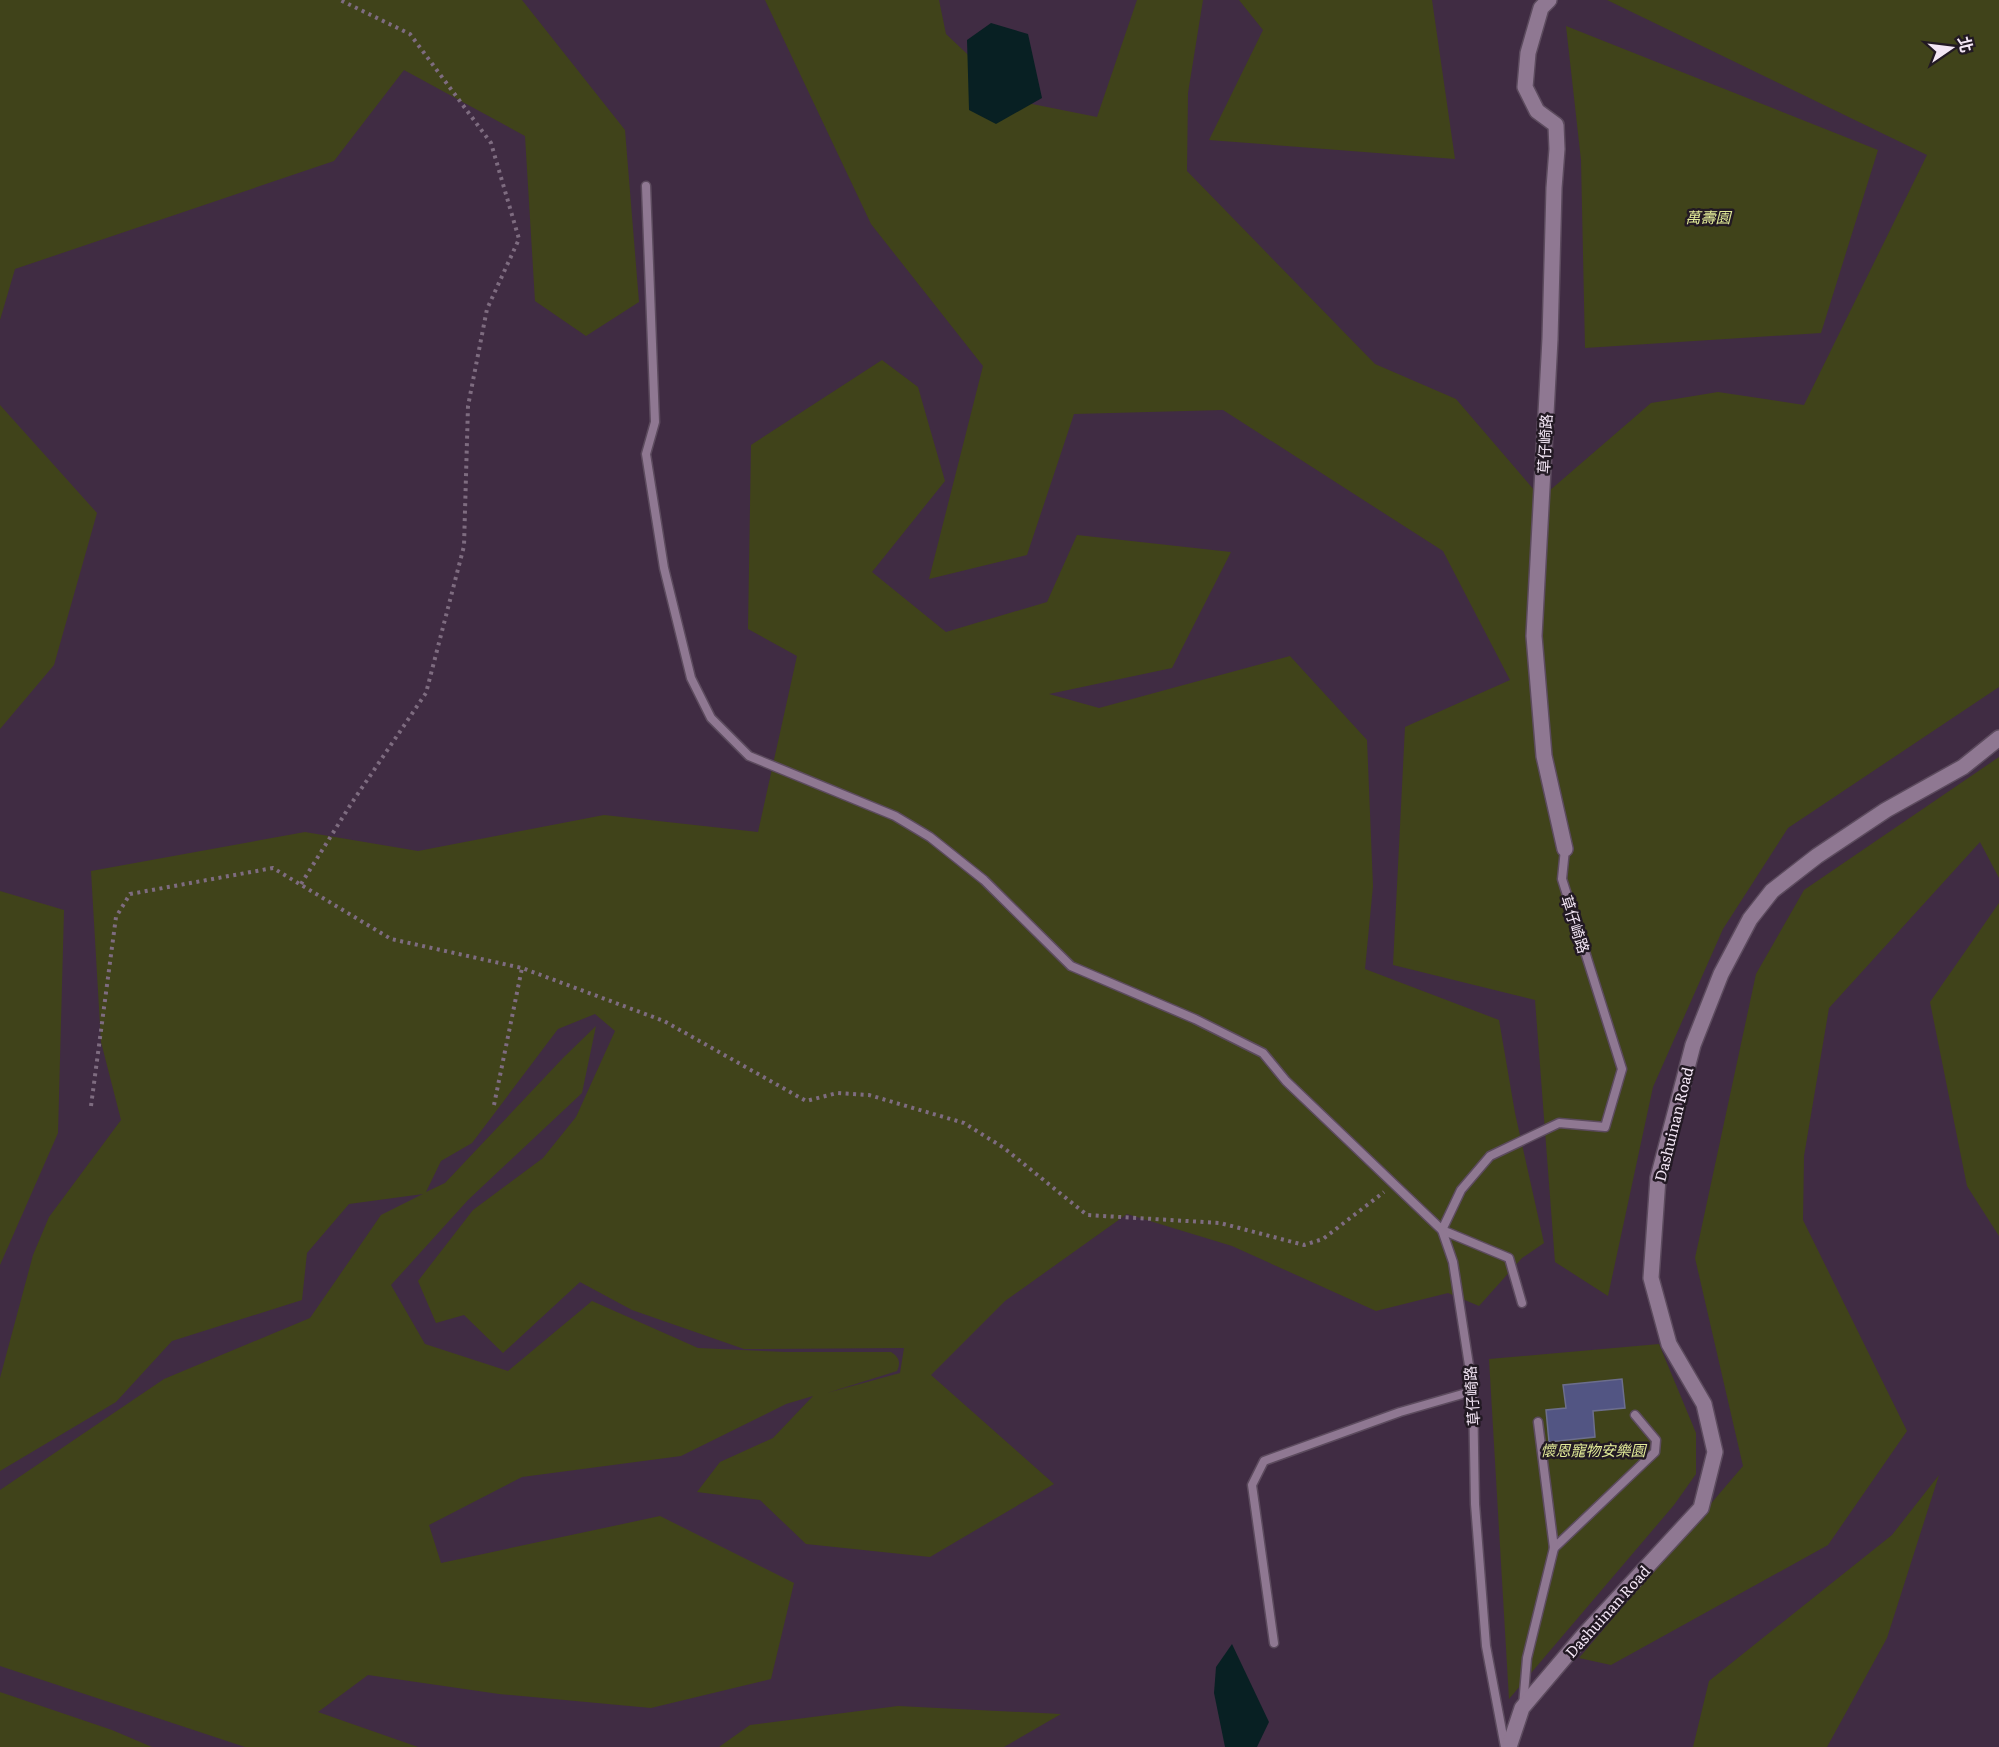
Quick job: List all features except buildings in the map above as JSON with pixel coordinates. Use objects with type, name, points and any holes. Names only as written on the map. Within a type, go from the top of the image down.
[{"type":"street","name":"草仔崎路","points":[[1549,0],[1541,8],[1528,52],[1525,87],[1538,111],[1556,125],[1557,149],[1550,339],[1534,636],[1544,756],[1565,849]]},
{"type":"street","name":"Dashuinan Road","points":[[1507,1747],[1522,1708],[1583,1636],[1701,1508],[1715,1452],[1704,1404],[1669,1344],[1651,1278],[1658,1178],[1693,1045],[1721,975],[1750,919],[1772,891],[1817,855],[1886,810],[1963,767],[1999,738]]},
{"type":"lane","points":[[646,186],[655,422],[646,454],[664,568],[691,678],[711,718],[748,756],[895,816],[930,837],[984,880],[1071,966],[1195,1019],[1263,1053],[1286,1081],[1442,1230],[1509,1258],[1522,1303]]},
{"type":"lane","name":"草仔崎路","points":[[1507,1747],[1486,1646],[1475,1504],[1473,1391],[1453,1262],[1442,1230],[1461,1190],[1490,1156],[1559,1123],[1605,1127],[1622,1069],[1562,879],[1565,849]]},
{"type":"lane","points":[[1274,1643],[1252,1485],[1264,1461],[1400,1412],[1473,1391]]},
{"type":"lane","points":[[1554,1548],[1655,1452],[1656,1440],[1635,1415]]},
{"type":"lane","points":[[1522,1708],[1527,1658],[1554,1548],[1538,1422]]},
{"type":"path","points":[[301,884],[351,804],[426,693],[464,546],[468,406],[487,309],[519,239],[491,143],[410,34],[340,0]]},
{"type":"path","points":[[91,1106],[116,917],[130,894],[273,868],[391,939],[522,968],[664,1021],[806,1101],[837,1093],[869,1095],[964,1123],[1004,1148],[1087,1215],[1220,1223],[1304,1245],[1323,1239],[1394,1184]]},
{"type":"path","points":[[494,1105],[522,968]]},
{"type":"green space","points":[[0,0],[522,0],[625,130],[639,302],[586,336],[535,301],[525,136],[404,70],[334,161],[15,269],[0,320]]},
{"type":"green space","points":[[765,0],[939,0],[946,34],[1017,101],[1097,117],[1137,0],[1203,0],[1188,93],[1187,171],[1375,364],[1456,399],[1541,498],[1651,403],[1718,392],[1804,405],[1927,155],[1607,0],[1999,0],[1999,687],[1788,828],[1723,929],[1653,1087],[1608,1296],[1555,1262],[1535,1000],[1393,965],[1405,727],[1510,680],[1443,551],[1223,410],[1074,414],[1027,555],[929,579],[983,366],[871,224]]},
{"type":"green space","points":[[1239,0],[1432,0],[1455,159],[1209,140],[1263,30]]},
{"type":"green space","name":"萬壽園","points":[[1566,26],[1878,150],[1821,333],[1585,348],[1581,160]]},
{"type":"green space","points":[[882,360],[918,387],[945,481],[872,572],[946,632],[1047,602],[1077,535],[1231,552],[1172,668],[1049,694],[1099,708],[1290,656],[1367,740],[1373,886],[1365,969],[1499,1020],[1515,1113],[1544,1243],[1522,1258],[1479,1306],[1448,1293],[1376,1311],[1232,1246],[1127,1214],[1005,1301],[931,1375],[1054,1484],[930,1557],[806,1544],[760,1500],[697,1492],[720,1462],[773,1438],[813,1396],[786,1404],[681,1456],[522,1477],[429,1525],[441,1563],[660,1516],[794,1583],[771,1679],[651,1708],[499,1694],[368,1675],[318,1712],[418,1747],[245,1747],[0,1666],[0,1490],[164,1379],[310,1318],[381,1215],[423,1194],[349,1204],[307,1253],[302,1300],[172,1341],[116,1402],[0,1471],[0,1378],[33,1255],[49,1217],[121,1120],[101,1042],[91,871],[305,832],[418,851],[604,815],[758,832],[797,656],[748,629],[751,445]],"holes":[[[595,1014],[615,1031],[576,1117],[543,1158],[473,1210],[418,1281],[436,1323],[464,1315],[503,1353],[580,1282],[632,1310],[744,1349],[904,1348],[900,1373],[827,1393],[897,1371],[899,1362],[891,1352],[785,1352],[698,1348],[592,1301],[508,1371],[425,1344],[391,1285],[468,1200],[582,1093],[596,1026],[445,1183],[426,1192],[441,1161],[472,1143],[558,1029]]]},
{"type":"green space","points":[[0,405],[97,513],[54,665],[0,729]]},
{"type":"green space","points":[[1999,757],[1999,878],[1980,842],[1829,1008],[1804,1156],[1803,1220],[1907,1431],[1828,1545],[1611,1665],[1579,1658],[1743,1466],[1695,1258],[1756,974],[1804,890]]},
{"type":"green space","points":[[0,891],[64,910],[58,1133],[0,1265]]},
{"type":"green space","points":[[1999,903],[1999,1236],[1967,1186],[1930,1002]]},
{"type":"green space","name":"懷恩寵物安樂園","points":[[1659,1344],[1696,1433],[1696,1474],[1674,1505],[1509,1699],[1489,1359]]},
{"type":"green space","points":[[1939,1475],[1887,1638],[1827,1747],[1693,1747],[1709,1681],[1892,1535]]},
{"type":"green space","points":[[0,1692],[112,1730],[152,1747],[0,1747]]},
{"type":"green space","points":[[898,1706],[1061,1714],[1004,1747],[719,1747],[750,1725]]},
{"type":"shaded area","points":[[991,23],[1028,34],[1042,98],[996,124],[969,110],[967,40]]},
{"type":"shaded area","points":[[1232,1644],[1269,1722],[1257,1747],[1225,1747],[1214,1693],[1216,1667]]}]
